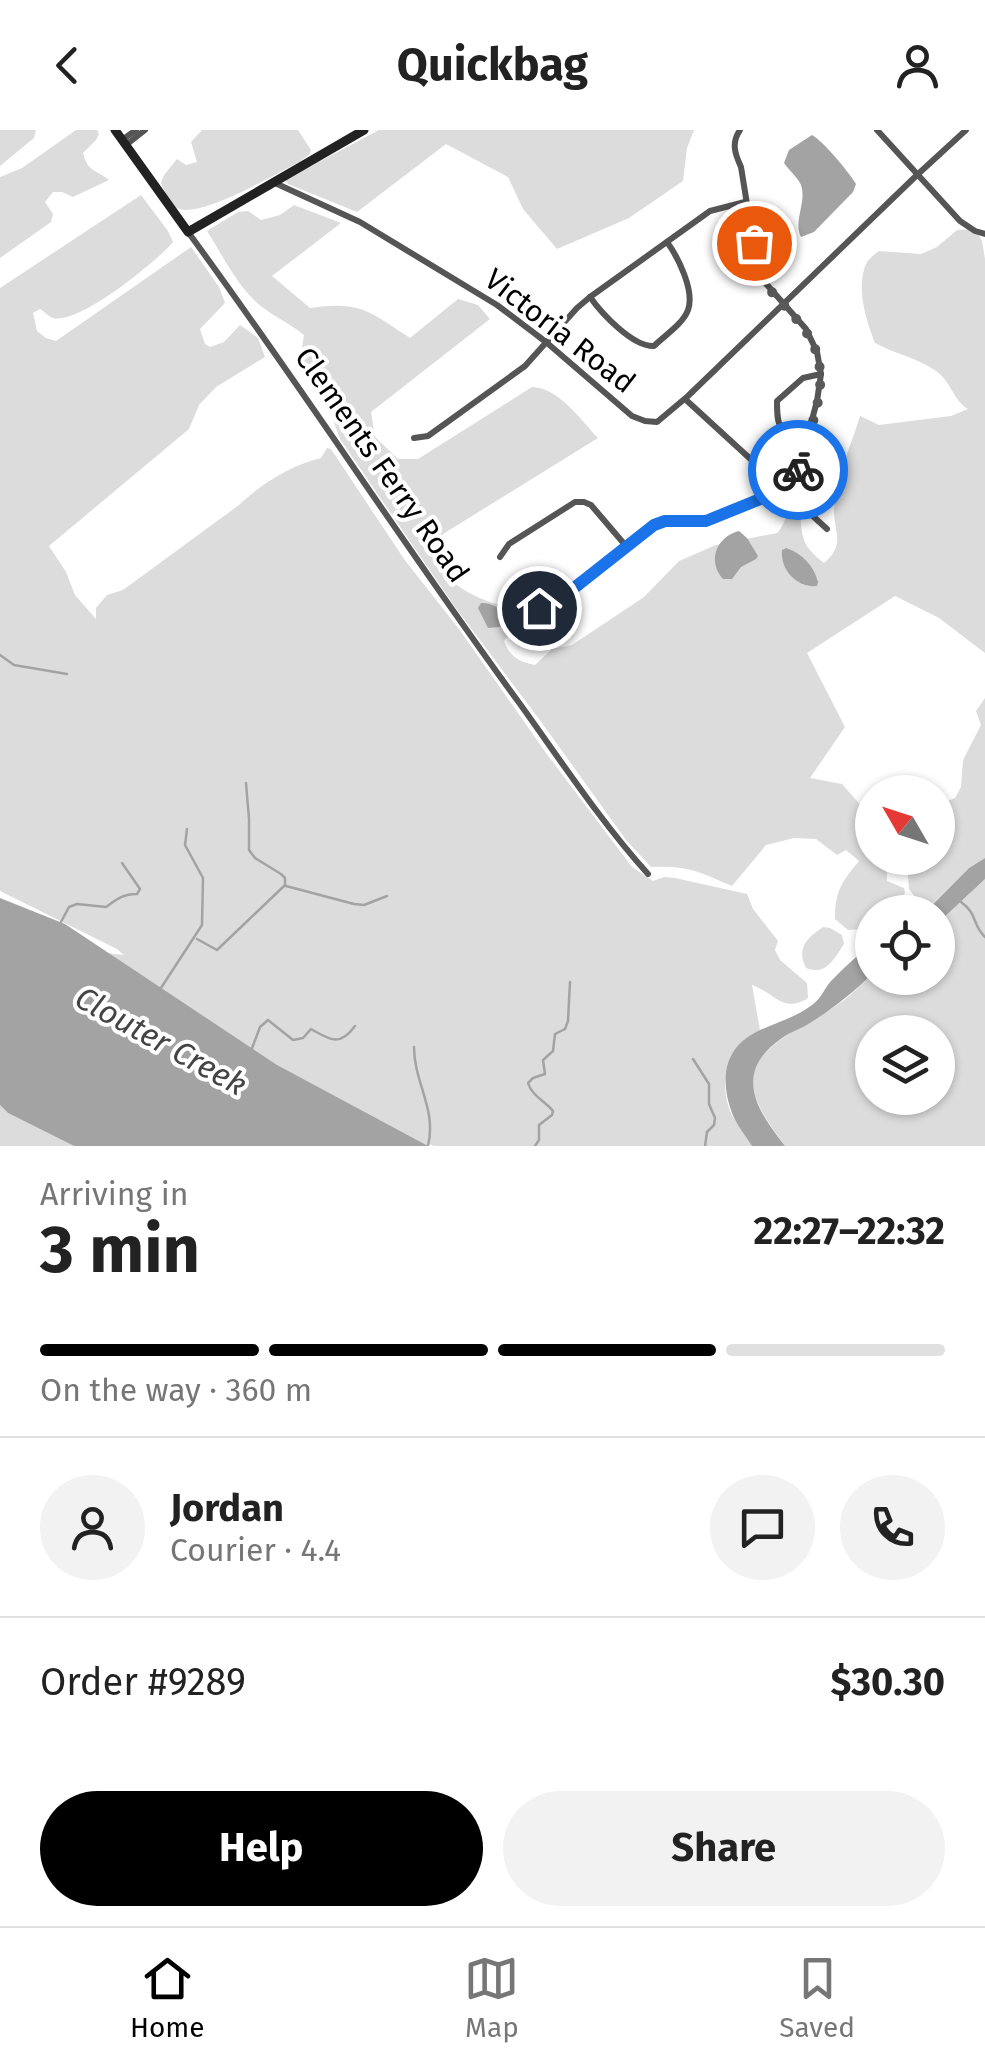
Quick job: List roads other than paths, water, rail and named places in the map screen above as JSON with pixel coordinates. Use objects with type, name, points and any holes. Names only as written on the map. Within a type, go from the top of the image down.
[{"type":"main road","name":"Clements Ferry Road","points":[[114,130],[188,232]]},
{"type":"main road","points":[[188,232],[364,130]]},
{"type":"street","points":[[124,143],[136,130]]},
{"type":"street","points":[[124,143],[144,130]]},
{"type":"street","points":[[539,608],[555,603],[654,525],[665,521],[706,521],[785,489],[797,476],[821,374],[817,352],[806,329],[761,278],[735,154],[734,144],[740,130]]},
{"type":"street","points":[[878,130],[960,221],[985,234]]},
{"type":"street","name":"Victoria Road","points":[[274,182],[360,222],[497,305],[632,416],[657,422],[966,130]]},
{"type":"street","points":[[414,438],[428,436],[525,366],[590,298],[710,211],[746,202]]},
{"type":"street","name":"Clements Ferry Road","points":[[188,232],[319,414],[452,612],[648,874]]},
{"type":"street","points":[[590,298],[636,342],[654,346],[686,315],[690,306],[683,268],[667,242]]},
{"type":"street","points":[[806,440],[784,432],[777,422],[777,401],[803,378],[821,374]]},
{"type":"street","points":[[685,399],[827,529]]},
{"type":"street","points":[[500,557],[508,544],[576,502],[591,505],[626,546]]},
{"type":"water","points":[[812,135],[836,157],[856,184],[853,192],[814,232],[801,237],[801,185],[784,163],[789,150]]},
{"type":"water","points":[[739,531],[758,556],[741,567],[732,579],[723,579],[716,565],[716,551],[725,538]]},
{"type":"water","points":[[786,548],[810,566],[817,586],[803,584],[791,576],[782,557]]},
{"type":"water","points":[[481,603],[498,608],[509,622],[488,628],[478,608]]},
{"type":"water","points":[[985,858],[985,879],[955,907],[955,895],[942,895]]},
{"type":"water","name":"Clouter Creek","points":[[0,898],[65,924],[277,1065],[428,1146],[74,1146],[8,1113],[0,1105]]},
{"type":"water","points":[[855,958],[855,989],[807,1025],[782,1038],[758,1064],[754,1090],[758,1104],[785,1146],[752,1146],[728,1101],[726,1078],[731,1057],[745,1039],[815,1003]]},
{"type":"waterway","points":[[0,655],[14,665],[67,674]]},
{"type":"waterway","points":[[246,783],[249,850],[281,874],[285,886]]},
{"type":"waterway","points":[[159,991],[202,925],[203,878],[185,845],[187,829]]},
{"type":"waterway","points":[[61,922],[69,907],[77,904],[106,907],[124,896],[137,894],[140,889],[122,863]]},
{"type":"waterway","points":[[197,939],[217,950],[284,886]]},
{"type":"waterway","points":[[286,886],[364,905],[387,896]]},
{"type":"waterway","points":[[961,902],[985,937]]},
{"type":"waterway","points":[[535,1146],[539,1125],[553,1111],[528,1083],[545,1074],[543,1060],[553,1051],[555,1034],[565,1029],[570,982]]},
{"type":"waterway","name":"Clouter Creek","points":[[251,1051],[260,1027],[268,1020],[293,1040],[303,1038],[311,1029],[339,1039],[355,1026]]},
{"type":"waterway","points":[[414,1047],[430,1120],[428,1146]]},
{"type":"waterway","points":[[693,1059],[709,1084],[709,1104],[715,1118],[705,1146]]}]
